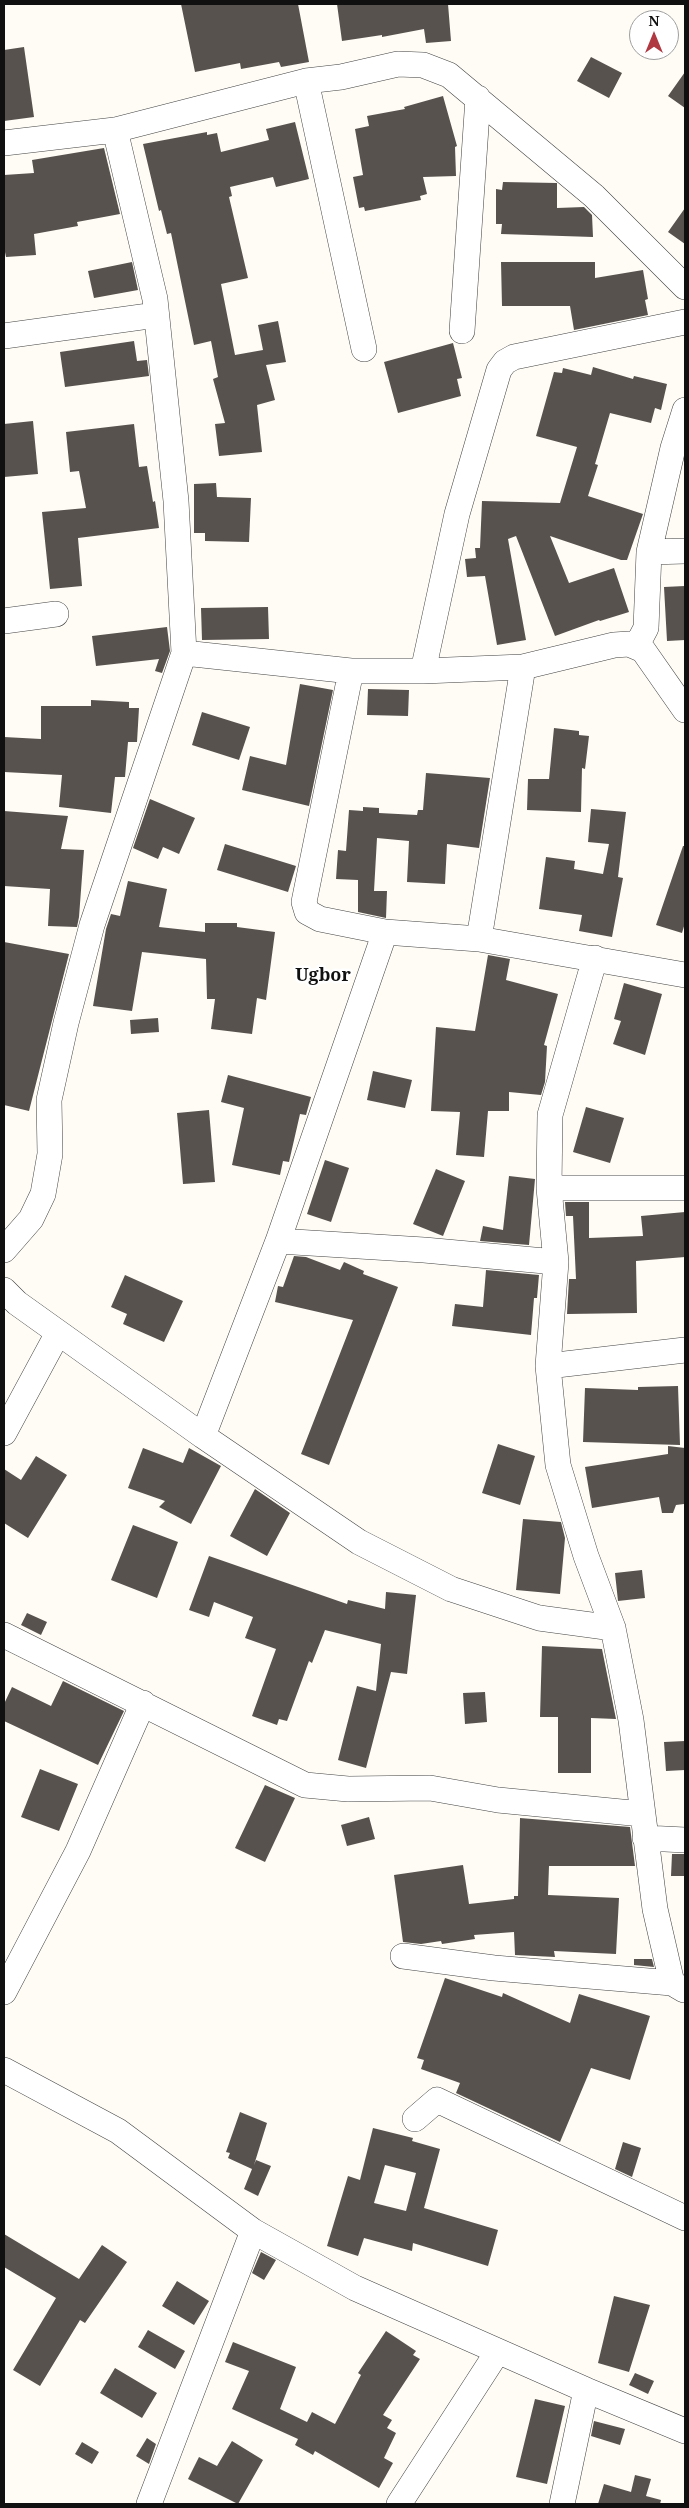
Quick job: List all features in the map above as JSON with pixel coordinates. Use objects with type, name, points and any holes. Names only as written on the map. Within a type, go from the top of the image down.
[{"type":"street","points":[[4,143],[115,130],[306,81],[341,77],[398,64],[423,65],[450,75],[594,196],[685,287]]},
{"type":"street","points":[[306,81],[364,349]]},
{"type":"street","points":[[462,331],[478,98]]},
{"type":"street","points":[[4,1250],[31,1219],[43,1194],[50,1154],[49,1100],[66,1023],[92,925],[184,653],[176,501],[155,299],[115,130]]},
{"type":"street","points":[[4,336],[156,315]]},
{"type":"street","points":[[423,671],[457,514],[499,370],[505,362],[514,357],[685,322]]},
{"type":"street","points":[[637,646],[646,628],[648,552],[673,448],[685,410]]},
{"type":"street","points":[[648,552],[685,551]]},
{"type":"street","points":[[4,622],[56,614]]},
{"type":"street","points":[[184,653],[351,670],[423,671],[523,667],[614,645],[637,646],[644,650],[685,710]]},
{"type":"street","points":[[479,939],[523,667]]},
{"type":"street","points":[[351,670],[304,902],[307,912],[320,919],[385,932],[479,939],[685,974]]},
{"type":"street","points":[[203,1436],[278,1242],[385,932]]},
{"type":"street","points":[[403,1956],[504,1969],[679,1987],[655,1909],[631,1720],[613,1628],[586,1556],[558,1465],[548,1366],[556,1262],[548,1188],[550,1115],[595,958]]},
{"type":"street","points":[[548,1188],[685,1188]]},
{"type":"street","points":[[278,1242],[424,1250],[556,1262]]},
{"type":"street","points":[[4,1290],[17,1304],[203,1436],[359,1542],[451,1589],[539,1618],[613,1628]]},
{"type":"street","points":[[4,1433],[58,1333]]},
{"type":"street","points":[[548,1366],[685,1350]]},
{"type":"street","points":[[4,1635],[305,1785],[348,1789],[430,1788],[644,1826],[685,1840]]},
{"type":"street","points":[[4,1992],[78,1850],[143,1704]]},
{"type":"street","points":[[4,2070],[118,2131],[253,2231],[355,2288],[685,2432]]},
{"type":"street","points":[[414,2119],[437,2100],[685,2218]]},
{"type":"street","points":[[149,2504],[253,2231]]},
{"type":"street","points":[[399,2504],[498,2351]]},
{"type":"street","points":[[562,2504],[586,2390]]},
{"type":"building","points":[[181,4],[298,4],[309,62],[281,67],[279,62],[241,69],[240,63],[195,72]]},
{"type":"building","points":[[337,4],[448,4],[451,41],[426,43],[424,29],[382,37],[382,35],[342,41]]},
{"type":"building","points":[[24,47],[34,117],[4,121],[4,50]]},
{"type":"building","points":[[591,57],[622,73],[609,98],[577,81]]},
{"type":"building","points":[[685,72],[685,108],[668,96]]},
{"type":"building","points":[[443,96],[457,146],[455,147],[456,176],[423,177],[427,194],[420,196],[421,200],[365,211],[364,207],[359,208],[353,177],[363,175],[355,129],[369,126],[367,116],[405,109],[404,107]]},
{"type":"building","points":[[295,122],[309,179],[276,187],[273,177],[230,187],[232,196],[229,197],[248,278],[221,284],[235,355],[263,350],[258,325],[278,321],[286,362],[266,365],[275,400],[257,405],[262,452],[219,456],[215,424],[225,423],[213,379],[218,377],[211,341],[194,345],[171,233],[167,234],[161,210],[159,211],[143,144],[207,132],[207,135],[217,133],[221,152],[269,140],[266,129]]},
{"type":"building","points":[[104,148],[120,214],[77,222],[78,226],[34,234],[36,255],[6,257],[4,247],[4,175],[34,173],[32,160]]},
{"type":"building","points":[[503,182],[557,183],[557,208],[584,207],[592,215],[593,237],[501,234],[502,224],[496,224],[496,189],[502,190]]},
{"type":"building","points":[[685,208],[685,244],[668,232]]},
{"type":"building","points":[[132,262],[138,290],[94,298],[88,271]]},
{"type":"building","points":[[501,262],[595,262],[595,278],[643,270],[648,299],[645,300],[648,315],[574,330],[570,306],[502,306]]},
{"type":"building","points":[[134,341],[137,361],[147,360],[149,376],[65,387],[60,352]]},
{"type":"building","points":[[453,343],[462,378],[457,379],[461,396],[398,413],[384,362]]},
{"type":"building","points":[[593,367],[633,379],[634,376],[667,384],[661,410],[655,408],[651,423],[610,413],[595,464],[598,465],[588,496],[643,514],[627,560],[621,560],[550,536],[569,583],[614,568],[629,612],[599,620],[555,636],[516,536],[508,539],[526,640],[497,645],[485,576],[467,577],[465,559],[476,558],[475,548],[480,548],[482,501],[560,503],[577,447],[536,436],[554,372],[562,373],[563,368],[591,375]]},
{"type":"building","points":[[33,421],[38,474],[4,477],[4,424]]},
{"type":"building","points":[[134,424],[139,467],[147,466],[159,528],[78,538],[82,586],[50,589],[42,512],[86,508],[79,471],[70,472],[66,432]]},
{"type":"building","points":[[216,483],[217,497],[251,498],[249,542],[205,541],[205,533],[194,533],[194,484]]},
{"type":"building","points":[[685,586],[685,640],[667,641],[664,587]]},
{"type":"building","points":[[268,607],[269,639],[202,640],[201,608]]},
{"type":"building","points":[[167,627],[170,651],[162,673],[155,671],[159,659],[96,666],[92,636]]},
{"type":"building","points":[[300,684],[333,690],[309,806],[242,790],[250,756],[286,765]]},
{"type":"building","points":[[368,689],[409,690],[408,716],[367,715]]},
{"type":"building","points":[[91,700],[129,702],[129,708],[139,708],[137,742],[128,742],[125,777],[115,777],[111,813],[59,807],[62,775],[4,772],[4,737],[41,739],[41,706],[91,706]]},
{"type":"building","points":[[202,712],[250,727],[239,760],[192,745]]},
{"type":"building","points":[[554,728],[579,731],[579,735],[589,736],[585,769],[582,768],[581,812],[527,810],[528,779],[549,779]]},
{"type":"building","points":[[426,773],[490,778],[479,848],[447,844],[445,884],[407,882],[409,841],[377,838],[374,891],[387,891],[386,918],[358,912],[358,880],[336,879],[338,850],[346,851],[349,810],[363,811],[363,807],[379,808],[379,813],[417,815],[418,810],[423,810]]},
{"type":"building","points":[[150,799],[195,818],[179,854],[163,847],[158,859],[133,848]]},
{"type":"building","points":[[591,809],[626,812],[618,877],[623,878],[612,937],[579,931],[582,915],[539,909],[546,857],[575,861],[574,869],[603,874],[609,844],[588,842]]},
{"type":"building","points":[[4,811],[68,816],[61,849],[84,850],[77,927],[48,926],[50,889],[4,886]]},
{"type":"building","points":[[225,844],[296,866],[288,892],[217,870]]},
{"type":"building","points":[[683,846],[685,846],[685,923],[682,933],[656,925]]},
{"type":"building","points":[[128,881],[167,889],[159,927],[205,932],[205,923],[237,923],[237,927],[275,932],[266,1000],[257,998],[252,1034],[211,1029],[215,999],[207,999],[206,959],[142,952],[132,1011],[93,1006],[106,929],[111,914],[120,916]]},
{"type":"building","points":[[4,942],[69,954],[29,1111],[4,1105]]},
{"type":"building","points":[[488,955],[510,959],[506,980],[558,994],[544,1045],[547,1046],[545,1082],[541,1095],[509,1092],[509,1111],[488,1111],[484,1157],[456,1155],[460,1112],[431,1111],[436,1027],[475,1031]]},
{"type":"building","points":[[624,983],[662,994],[645,1055],[613,1044],[621,1021],[614,1019]]},
{"type":"building","points":[[158,1018],[159,1032],[131,1034],[130,1020]]},
{"type":"building","points":[[373,1071],[412,1080],[405,1108],[367,1100]]},
{"type":"building","points":[[228,1075],[311,1097],[306,1115],[300,1114],[289,1162],[283,1161],[280,1175],[232,1165],[244,1108],[221,1102]]},
{"type":"building","points":[[586,1107],[624,1118],[610,1163],[573,1152]]},
{"type":"building","points":[[209,1110],[215,1182],[183,1184],[177,1113]]},
{"type":"building","points":[[325,1160],[349,1168],[331,1222],[307,1214]]},
{"type":"building","points":[[436,1169],[465,1181],[443,1236],[413,1224]]},
{"type":"building","points":[[509,1176],[535,1179],[529,1245],[480,1241],[483,1226],[503,1230]]},
{"type":"building","points":[[565,1202],[589,1202],[589,1238],[643,1236],[641,1216],[685,1212],[685,1257],[636,1261],[637,1313],[567,1314],[569,1279],[576,1279],[573,1216],[566,1216]]},
{"type":"building","points":[[294,1256],[306,1257],[340,1270],[344,1262],[364,1271],[363,1274],[398,1287],[329,1465],[301,1454],[353,1320],[275,1302],[278,1286],[283,1287]]},
{"type":"building","points":[[486,1270],[539,1275],[537,1298],[534,1298],[531,1335],[452,1326],[455,1304],[483,1307]]},
{"type":"building","points":[[125,1275],[183,1301],[164,1342],[123,1324],[127,1314],[111,1307]]},
{"type":"building","points":[[678,1386],[680,1445],[583,1442],[585,1388],[638,1390],[638,1387]]},
{"type":"building","points":[[498,1444],[535,1456],[520,1505],[482,1493]]},
{"type":"building","points":[[668,1446],[685,1448],[684,1504],[676,1505],[673,1513],[662,1513],[659,1497],[592,1508],[585,1467],[668,1454]]},
{"type":"building","points":[[143,1448],[183,1463],[189,1448],[221,1466],[191,1524],[159,1507],[165,1501],[128,1488]]},
{"type":"building","points":[[36,1456],[67,1475],[28,1538],[4,1523],[4,1469],[21,1480]]},
{"type":"building","points":[[255,1489],[290,1513],[267,1556],[230,1536]]},
{"type":"building","points":[[523,1519],[561,1522],[565,1538],[560,1594],[516,1590]]},
{"type":"building","points":[[133,1525],[178,1542],[157,1598],[111,1580]]},
{"type":"building","points":[[209,1556],[347,1604],[348,1600],[385,1609],[386,1592],[416,1595],[407,1674],[391,1672],[366,1768],[338,1760],[357,1686],[376,1691],[381,1644],[325,1630],[312,1663],[309,1661],[287,1721],[279,1719],[277,1725],[252,1716],[276,1649],[245,1638],[253,1617],[214,1602],[209,1617],[189,1610]]},
{"type":"building","points":[[642,1570],[645,1598],[618,1601],[615,1573]]},
{"type":"building","points":[[27,1613],[47,1622],[41,1635],[21,1625]]},
{"type":"building","points":[[542,1646],[602,1649],[616,1719],[591,1718],[591,1773],[558,1773],[558,1717],[540,1717]]},
{"type":"building","points":[[63,1681],[124,1711],[98,1765],[4,1721],[4,1704],[12,1687],[51,1706]]},
{"type":"building","points":[[485,1692],[487,1722],[465,1724],[463,1693]]},
{"type":"building","points":[[685,1741],[685,1770],[666,1771],[664,1742]]},
{"type":"building","points":[[40,1769],[78,1784],[59,1831],[21,1817]]},
{"type":"building","points":[[265,1785],[295,1798],[265,1862],[235,1848]]},
{"type":"building","points":[[369,1817],[375,1839],[347,1846],[341,1825]]},
{"type":"building","points":[[520,1818],[630,1827],[635,1866],[549,1866],[548,1895],[619,1898],[616,1954],[554,1951],[555,1957],[515,1955],[514,1932],[474,1935],[475,1939],[442,1944],[441,1941],[421,1944],[403,1942],[394,1875],[463,1865],[469,1904],[514,1899],[514,1896],[518,1896]]},
{"type":"building","points":[[672,1854],[685,1854],[685,1876],[671,1876]]},
{"type":"building","points":[[634,1959],[652,1959],[654,1967],[634,1965]]},
{"type":"building","points":[[445,1978],[502,1997],[503,1993],[570,2023],[579,1994],[650,2016],[630,2080],[591,2068],[560,2142],[456,2093],[460,2083],[421,2069],[424,2060],[417,2058]]},
{"type":"building","points":[[240,2112],[267,2123],[254,2165],[256,2160],[271,2166],[258,2196],[244,2189],[252,2169],[228,2158],[230,2153],[226,2152]]},
{"type":"building","points":[[373,2128],[413,2138],[412,2141],[440,2149],[424,2208],[498,2230],[488,2266],[413,2243],[412,2251],[364,2238],[358,2256],[327,2246],[348,2176],[360,2180]],"holes":[[[385,2165],[416,2173],[406,2211],[374,2203]]]},
{"type":"building","points":[[623,2142],[641,2148],[632,2177],[615,2169]]},
{"type":"building","points":[[4,2234],[79,2279],[102,2245],[127,2262],[85,2323],[80,2320],[40,2386],[13,2370],[56,2298],[4,2267]]},
{"type":"building","points":[[261,2252],[276,2260],[264,2280],[252,2273]]},
{"type":"building","points":[[177,2281],[209,2301],[194,2325],[162,2306]]},
{"type":"building","points":[[614,2296],[650,2305],[629,2372],[598,2363]]},
{"type":"building","points":[[148,2330],[185,2351],[175,2369],[138,2347]]},
{"type":"building","points":[[386,2331],[416,2351],[413,2355],[420,2359],[383,2415],[392,2420],[387,2428],[396,2433],[384,2458],[393,2463],[379,2488],[315,2451],[313,2455],[295,2445],[298,2439],[232,2409],[249,2371],[225,2362],[233,2342],[296,2367],[280,2409],[307,2422],[312,2412],[335,2424],[361,2375],[358,2373]]},
{"type":"building","points":[[115,2368],[157,2393],[142,2418],[100,2393]]},
{"type":"building","points":[[635,2373],[654,2381],[648,2394],[629,2385]]},
{"type":"building","points":[[535,2399],[565,2406],[547,2484],[516,2477]]},
{"type":"building","points":[[594,2421],[625,2429],[620,2445],[591,2436]]},
{"type":"building","points":[[147,2438],[156,2444],[149,2464],[136,2456]]},
{"type":"building","points":[[232,2441],[263,2460],[238,2504],[188,2479],[199,2457],[217,2466]]},
{"type":"building","points":[[82,2442],[99,2452],[92,2464],[75,2454]]},
{"type":"building","points":[[635,2475],[651,2479],[646,2496],[661,2500],[660,2504],[598,2504],[604,2484],[631,2492]]},
{"type":"district","name":"Ugbor","points":[[323,976]]}]
